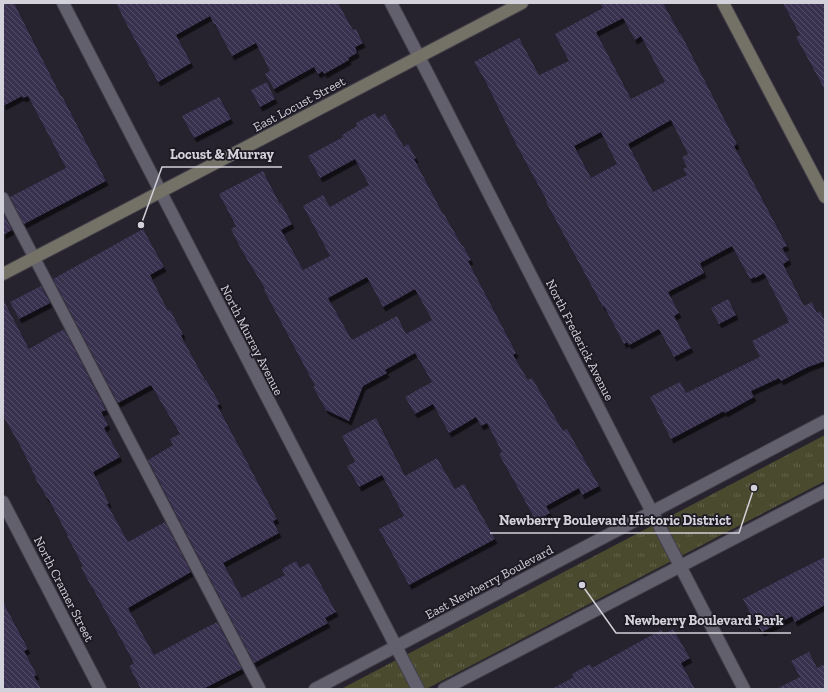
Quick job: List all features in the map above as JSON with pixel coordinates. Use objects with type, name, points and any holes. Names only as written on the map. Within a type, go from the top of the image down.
[{"type":"main road","name":"East Locust Street","points":[[3,274],[522,3]]},
{"type":"main road","points":[[723,3],[825,197]]},
{"type":"street","name":"North Murray Avenue","points":[[63,3],[418,689]]},
{"type":"street","name":"North Frederick Avenue","points":[[391,3],[420,56],[652,512],[744,689]]},
{"type":"street","name":"East Newberry Boulevard","points":[[315,689],[825,421]]},
{"type":"street","points":[[444,689],[825,491]]},
{"type":"street","name":"North Cramer Street","points":[[3,502],[100,689]]},
{"type":"lane","points":[[3,198],[260,689]]},
{"type":"green space","points":[[825,435],[825,481],[426,689],[341,689]]},
{"type":"building","points":[[3,3],[14,3],[106,181],[24,224],[10,197],[66,168],[28,96],[23,98],[22,96],[3,106]]},
{"type":"building","points":[[116,3],[338,3],[353,30],[356,29],[363,43],[355,47],[357,53],[348,58],[349,60],[324,74],[323,71],[318,74],[314,67],[274,89],[265,74],[270,71],[256,43],[232,56],[210,16],[176,35],[191,63],[158,82]]},
{"type":"building","points":[[600,3],[663,3],[681,34],[737,144],[734,146],[787,246],[782,248],[789,260],[783,264],[804,306],[812,302],[817,313],[820,311],[825,321],[825,361],[808,367],[781,381],[779,378],[751,391],[754,397],[671,439],[650,397],[680,382],[686,393],[760,357],[752,341],[789,322],[764,273],[750,279],[732,246],[700,263],[704,273],[668,292],[679,313],[674,316],[691,348],[674,357],[659,329],[629,345],[627,342],[624,344],[546,202],[547,201],[517,146],[486,82],[474,62],[519,38],[539,75],[569,61],[555,34],[603,8]],"holes":[[[623,18],[635,40],[641,36],[665,82],[631,99],[596,32]],[[671,120],[688,154],[682,157],[687,167],[683,169],[687,175],[653,192],[628,144]],[[601,132],[617,164],[591,178],[574,146]]]},
{"type":"building","points":[[783,3],[825,3],[825,90],[796,37],[800,35]]},
{"type":"building","points":[[267,82],[275,99],[260,107],[251,90]]},
{"type":"building","points":[[219,97],[231,119],[194,138],[182,116]]},
{"type":"building","points":[[375,113],[378,118],[385,114],[404,147],[408,144],[416,158],[414,159],[443,214],[471,260],[468,261],[516,353],[513,355],[528,380],[532,378],[563,431],[567,429],[599,486],[582,495],[579,488],[546,506],[550,513],[536,521],[499,454],[502,452],[487,423],[481,426],[476,417],[449,433],[433,404],[415,414],[405,397],[432,382],[415,353],[385,370],[387,373],[363,386],[349,421],[326,410],[313,387],[315,386],[264,290],[265,289],[242,251],[231,229],[236,226],[219,194],[263,171],[292,224],[281,230],[303,270],[330,256],[303,206],[323,195],[330,207],[369,185],[355,159],[320,178],[308,156],[343,137],[342,135],[357,126],[356,123]],"holes":[[[367,277],[383,307],[415,289],[432,320],[406,334],[397,316],[352,340],[328,298]]]},
{"type":"building","points":[[3,213],[12,230],[3,235]]},
{"type":"building","points":[[143,229],[164,267],[150,275],[168,311],[170,310],[183,334],[181,336],[220,404],[217,405],[277,519],[273,521],[279,533],[223,563],[242,598],[285,575],[282,569],[296,561],[300,568],[309,563],[336,612],[325,618],[328,623],[254,663],[148,460],[173,445],[170,439],[180,434],[151,385],[118,403],[53,279]]},
{"type":"building","points":[[41,286],[50,303],[19,319],[10,302]]},
{"type":"building","points":[[3,299],[29,349],[64,329],[106,410],[101,412],[108,425],[104,428],[120,457],[93,472],[109,503],[107,504],[128,542],[165,522],[191,572],[128,608],[154,655],[217,622],[242,669],[203,689],[141,689],[129,666],[134,663],[92,588],[68,536],[48,498],[35,478],[22,449],[3,416]]},
{"type":"building","points":[[728,299],[736,315],[719,324],[711,308]]},
{"type":"building","points":[[376,418],[405,476],[437,458],[455,489],[464,484],[495,539],[409,585],[379,529],[404,516],[382,475],[359,487],[347,466],[355,462],[342,436]]},
{"type":"building","points":[[825,557],[825,605],[795,622],[792,616],[762,632],[759,627],[758,628],[743,599]]},
{"type":"building","points":[[3,602],[28,649],[24,651],[37,675],[34,676],[41,689],[3,689]]},
{"type":"building","points":[[673,629],[690,658],[681,663],[695,689],[552,689],[574,677],[572,674],[590,664],[592,668],[661,630],[664,634]]},
{"type":"building","points":[[809,652],[817,668],[825,664],[825,689],[776,689],[800,677],[791,661]]},
{"type":"place","name":"Locust & Murray","points":[[141,225]]},
{"type":"place","name":"Newberry Boulevard Historic District","points":[[754,488]]},
{"type":"place","name":"Newberry Boulevard Park","points":[[582,585]]}]
